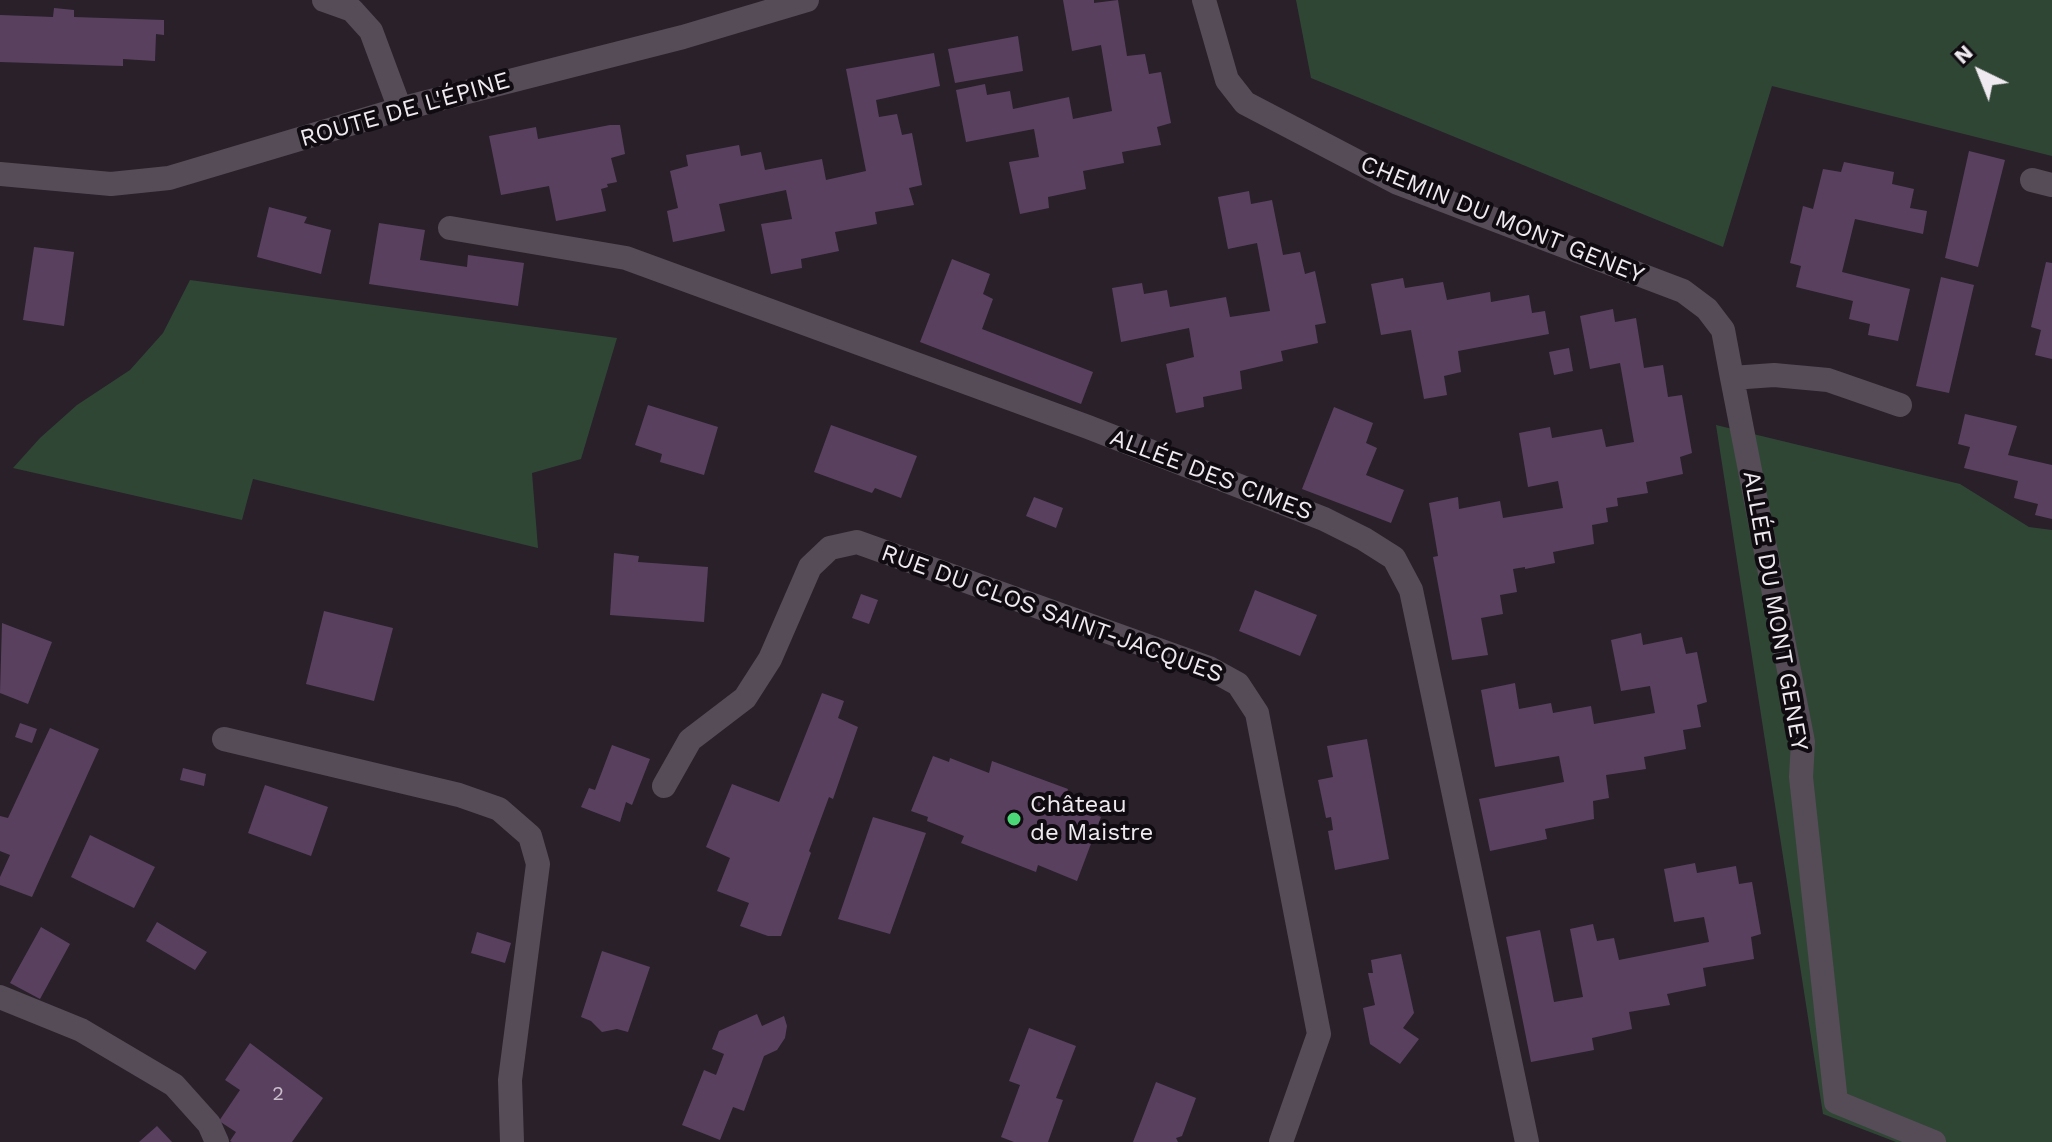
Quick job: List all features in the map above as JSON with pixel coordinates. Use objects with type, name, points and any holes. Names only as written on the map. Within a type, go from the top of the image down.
[{"type":"street","points":[[324,0],[352,10],[371,31],[400,109]]},
{"type":"street","name":"ROUTE DE L'ÉPINE","points":[[0,174],[111,184],[169,178],[400,109],[683,37],[807,0]]},
{"type":"street","name":"CHEMIN DU MONT GENEY","points":[[1204,0],[1227,80],[1245,103],[1398,183],[1683,291],[1707,309],[1723,330],[1732,378]]},
{"type":"street","name":"ALLÉE DES CIMES","points":[[450,228],[626,258],[1088,427],[1324,519],[1394,558],[1411,590],[1527,1142]]},
{"type":"street","points":[[1732,378],[1774,375],[1828,380],[1900,405]]},
{"type":"street","name":"ALLÉE DU MONT GENEY","points":[[1732,378],[1803,742],[1801,777],[1836,1102],[1934,1142]]},
{"type":"street","name":"RUE DU CLOS SAINT-JACQUES","points":[[664,786],[673,765],[690,740],[745,698],[770,659],[810,567],[830,548],[857,542],[1209,668],[1238,684],[1257,713],[1319,1034],[1281,1142]]},
{"type":"street","points":[[224,739],[459,795],[499,809],[530,836],[538,864],[510,1080],[512,1142]]},
{"type":"street","points":[[0,997],[81,1030],[174,1085],[209,1124],[217,1142]]},
{"type":"green space","points":[[1296,0],[2052,0],[2052,156],[1772,86],[1723,247],[1311,78]]},
{"type":"green space","points":[[190,280],[617,338],[581,459],[532,473],[538,548],[253,479],[242,520],[13,468],[40,438],[77,405],[130,370],[163,333]]},
{"type":"green space","points":[[1716,425],[1960,484],[2029,527],[2052,530],[2052,1142],[1896,1142],[1823,1114]]},
{"type":"building","points":[[1063,0],[1094,0],[1094,3],[1118,0],[1127,56],[1145,54],[1149,74],[1161,72],[1171,123],[1157,127],[1161,145],[1122,152],[1124,163],[1083,171],[1086,189],[1048,197],[1049,208],[1020,214],[1009,162],[1039,157],[1034,129],[966,142],[956,90],[985,84],[987,95],[1010,91],[1013,109],[1069,97],[1073,119],[1112,111],[1101,45],[1072,51]]},
{"type":"building","points":[[54,8],[74,10],[74,17],[164,20],[164,35],[156,34],[155,61],[123,59],[123,66],[0,62],[0,15],[53,17]]},
{"type":"building","points":[[1018,36],[1023,71],[955,83],[948,49]]},
{"type":"building","points":[[934,53],[940,86],[876,100],[879,117],[897,114],[902,135],[912,133],[922,185],[909,188],[914,205],[875,212],[877,224],[835,232],[839,251],[801,259],[802,268],[771,274],[761,224],[792,219],[786,190],[719,204],[725,231],[673,242],[667,211],[678,208],[670,171],[688,166],[686,155],[739,145],[741,156],[761,152],[765,170],[822,159],[826,180],[866,171],[846,69]]},
{"type":"building","points":[[620,125],[625,154],[611,158],[617,182],[601,189],[606,211],[556,221],[549,186],[501,195],[489,136],[536,127],[538,139]]},
{"type":"building","points":[[1969,151],[2005,160],[1978,267],[1945,258]]},
{"type":"building","points":[[1844,162],[1894,172],[1892,184],[1914,189],[1910,208],[1927,211],[1923,234],[1855,219],[1842,272],[1910,289],[1898,341],[1868,335],[1870,324],[1849,319],[1853,301],[1796,287],[1801,266],[1790,263],[1803,206],[1813,209],[1823,169],[1841,172]]},
{"type":"building","points":[[1249,191],[1251,204],[1272,200],[1283,255],[1300,252],[1305,274],[1315,271],[1326,323],[1315,325],[1318,343],[1281,351],[1283,361],[1240,371],[1242,389],[1203,397],[1204,407],[1176,413],[1166,364],[1194,357],[1189,328],[1121,342],[1112,288],[1142,283],[1144,294],[1167,290],[1170,307],[1226,297],[1230,317],[1270,311],[1257,243],[1228,249],[1218,197]]},
{"type":"building","points":[[269,207],[307,217],[304,223],[331,230],[321,274],[257,257]]},
{"type":"building","points":[[379,223],[425,230],[420,260],[467,267],[468,255],[524,263],[518,306],[369,284]]},
{"type":"building","points":[[34,247],[74,252],[64,326],[23,320]]},
{"type":"building","points":[[952,259],[990,274],[983,294],[993,299],[982,329],[1093,372],[1081,404],[920,342]]},
{"type":"building","points":[[2046,262],[2052,263],[2052,359],[2035,355],[2041,330],[2031,327]]},
{"type":"building","points":[[1941,277],[1974,285],[1949,393],[1916,386]]},
{"type":"building","points":[[1403,278],[1405,288],[1443,282],[1447,300],[1490,292],[1491,302],[1529,295],[1532,313],[1545,311],[1549,334],[1458,351],[1461,372],[1444,376],[1447,395],[1424,399],[1411,330],[1381,335],[1371,284]]},
{"type":"building","points":[[1613,309],[1615,322],[1636,318],[1644,368],[1663,365],[1668,397],[1682,395],[1692,453],[1680,457],[1683,474],[1646,482],[1648,493],[1617,498],[1618,506],[1606,508],[1608,522],[1592,525],[1594,544],[1553,552],[1555,563],[1513,569],[1517,592],[1500,595],[1503,614],[1481,618],[1488,655],[1452,660],[1433,557],[1438,556],[1429,503],[1458,497],[1459,509],[1500,501],[1503,518],[1563,508],[1558,481],[1528,487],[1519,433],[1550,427],[1552,438],[1602,429],[1606,447],[1634,442],[1620,363],[1590,369],[1580,316]]},
{"type":"building","points":[[1569,348],[1573,371],[1554,375],[1549,352]]},
{"type":"building","points":[[648,405],[718,427],[704,475],[660,462],[662,454],[635,445]]},
{"type":"building","points":[[1334,407],[1373,423],[1366,443],[1377,448],[1366,475],[1404,490],[1391,523],[1302,489]]},
{"type":"building","points":[[1965,414],[2017,426],[2008,455],[2052,465],[2052,519],[2035,515],[2038,504],[2014,498],[2018,481],[1964,468],[1970,447],[1958,444]]},
{"type":"building","points":[[831,425],[917,456],[901,498],[875,488],[872,493],[814,472]]},
{"type":"building","points":[[1034,497],[1063,508],[1056,528],[1026,516]]},
{"type":"building","points":[[614,553],[639,556],[638,562],[708,567],[704,622],[610,615]]},
{"type":"building","points":[[1255,590],[1317,615],[1300,656],[1239,631]]},
{"type":"building","points":[[861,594],[878,600],[869,624],[852,618]]},
{"type":"building","points":[[324,611],[393,628],[374,701],[306,684]]},
{"type":"building","points":[[2,623],[52,642],[28,704],[0,693]]},
{"type":"building","points":[[1641,633],[1643,645],[1682,637],[1686,654],[1697,652],[1707,702],[1697,705],[1701,727],[1683,730],[1686,749],[1644,757],[1646,769],[1606,775],[1609,798],[1593,801],[1594,819],[1545,829],[1547,839],[1490,851],[1479,799],[1564,782],[1559,756],[1495,767],[1481,690],[1515,683],[1519,709],[1551,703],[1553,713],[1591,706],[1594,724],[1655,713],[1650,686],[1621,691],[1611,640]]},
{"type":"building","points":[[822,693],[844,701],[838,718],[858,727],[833,799],[829,797],[809,851],[811,853],[781,936],[768,936],[740,926],[749,903],[717,891],[730,858],[706,847],[732,784],[779,802]]},
{"type":"building","points":[[20,723],[37,729],[32,743],[15,737]]},
{"type":"building","points":[[50,728],[99,749],[32,897],[0,885],[0,877],[10,855],[0,851],[0,816],[8,818]]},
{"type":"building","points":[[1367,739],[1389,859],[1335,870],[1328,831],[1333,830],[1331,817],[1326,818],[1318,780],[1333,777],[1327,746]]},
{"type":"building","points":[[612,745],[650,759],[632,805],[626,802],[620,822],[581,807],[589,788],[595,790]]},
{"type":"building","name":"Château de Maistre","points":[[933,756],[949,762],[950,758],[989,773],[992,761],[1068,789],[1064,802],[1101,817],[1077,881],[1038,865],[1036,872],[961,843],[964,836],[911,811]]},
{"type":"building","points":[[183,768],[206,774],[204,786],[180,780]]},
{"type":"building","points":[[265,785],[328,807],[311,856],[248,833]]},
{"type":"building","points":[[873,817],[926,833],[890,934],[838,919]]},
{"type":"building","points":[[90,835],[155,867],[134,908],[71,877]]},
{"type":"building","points":[[1695,863],[1697,873],[1736,866],[1739,884],[1752,882],[1761,934],[1751,937],[1754,959],[1703,968],[1706,986],[1667,994],[1670,1005],[1629,1012],[1632,1029],[1592,1038],[1594,1050],[1531,1062],[1506,937],[1540,930],[1554,1002],[1583,997],[1570,929],[1593,924],[1597,941],[1614,938],[1619,960],[1709,942],[1704,917],[1674,922],[1664,869]]},
{"type":"building","points":[[157,922],[207,952],[195,970],[146,941]]},
{"type":"building","points":[[41,927],[70,944],[40,999],[10,983]]},
{"type":"building","points":[[477,932],[511,943],[505,963],[471,953]]},
{"type":"building","points":[[602,951],[650,967],[628,1032],[617,1029],[602,1032],[591,1021],[581,1017]]},
{"type":"building","points":[[1401,954],[1414,1013],[1403,1028],[1419,1039],[1400,1064],[1370,1044],[1363,1008],[1375,1005],[1368,973],[1373,973],[1371,960]]},
{"type":"building","points":[[757,1014],[762,1026],[784,1016],[787,1026],[785,1038],[777,1050],[764,1056],[744,1111],[733,1107],[720,1140],[682,1125],[704,1070],[716,1075],[724,1054],[712,1049],[719,1031]]},
{"type":"building","points":[[1029,1028],[1076,1046],[1056,1098],[1063,1100],[1048,1142],[1014,1142],[1001,1137],[1020,1085],[1009,1081]]},
{"type":"building","points":[[250,1043],[323,1098],[292,1142],[232,1142],[236,1132],[219,1121],[240,1090],[225,1080]]},
{"type":"building","points":[[1156,1082],[1196,1098],[1182,1136],[1176,1138],[1178,1142],[1133,1142]]},
{"type":"building","points":[[157,1126],[172,1142],[139,1142]]},
{"type":"place","name":"Château de Maistre","points":[[1014,819]]}]
